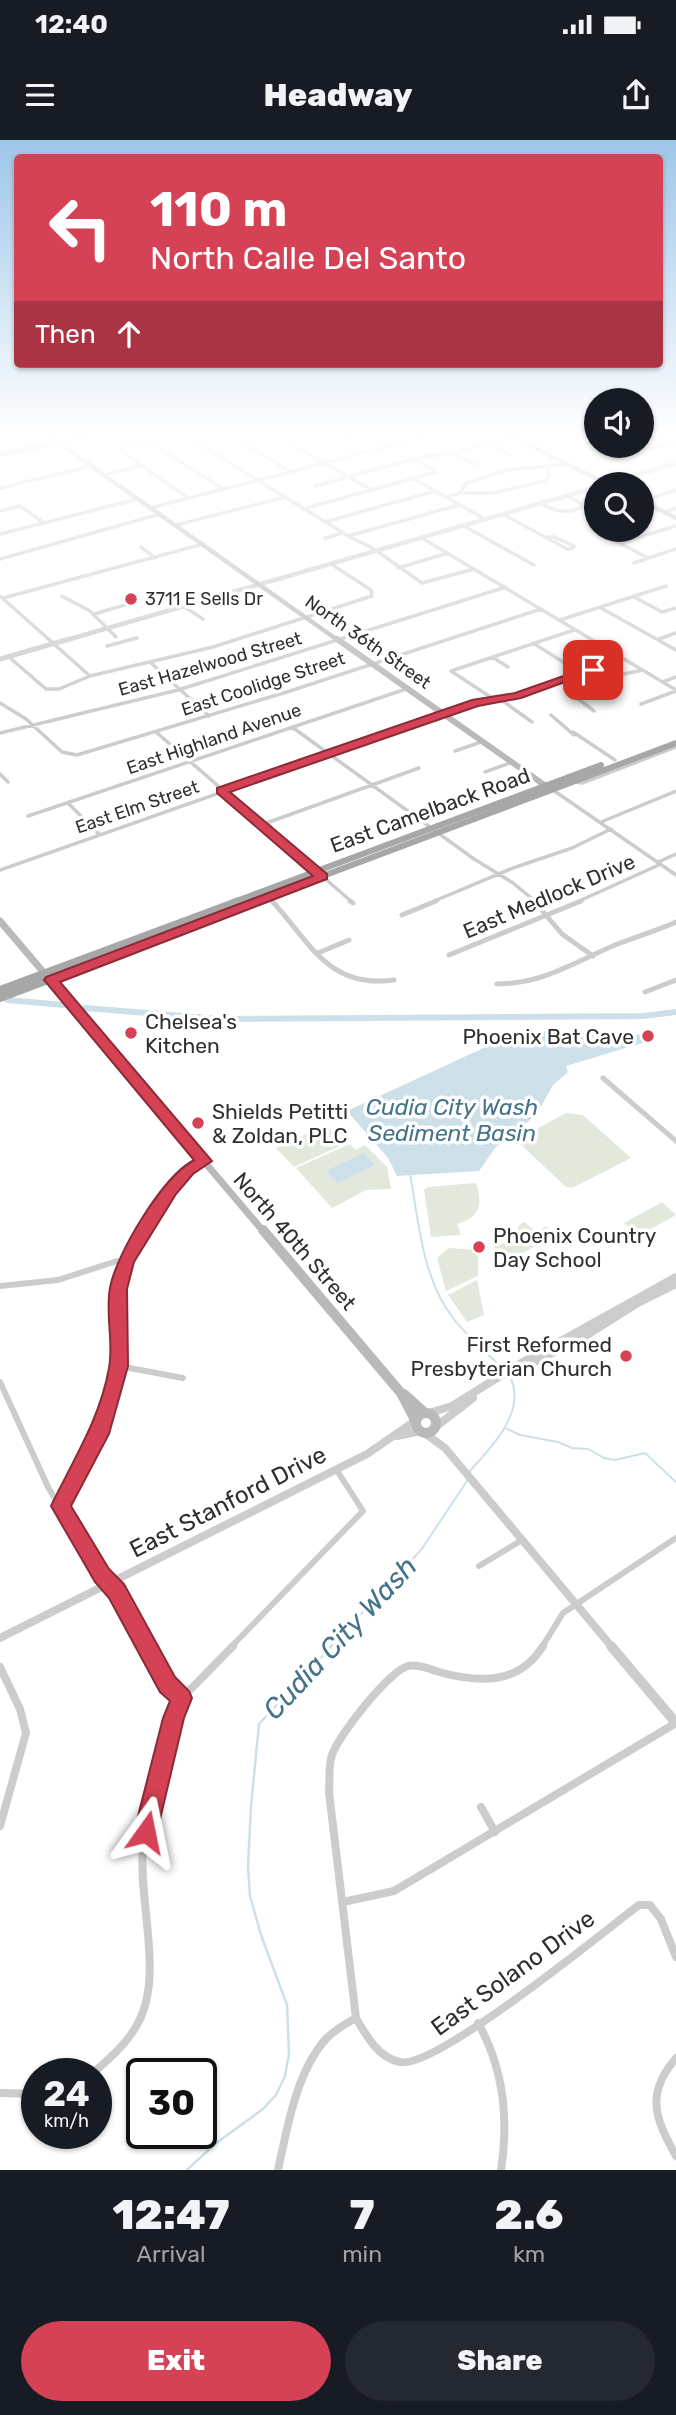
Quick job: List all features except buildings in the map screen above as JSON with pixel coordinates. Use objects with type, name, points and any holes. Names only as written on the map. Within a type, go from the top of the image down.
[{"type":"main road","name":"North 36th Street","points":[[178,527],[549,788]]},
{"type":"main road","name":"East Camelback Road","points":[[549,788],[575,782],[657,749],[676,737]]},
{"type":"main road","name":"East Camelback Road","points":[[4,997],[48,977],[549,788],[615,760],[676,745]]},
{"type":"main road","name":"North 40th Street","points":[[0,920],[401,1393],[427,1413]]},
{"type":"main road","name":"East Camelback Road","points":[[0,990],[48,977]]},
{"type":"main road","name":"North 40th Street","points":[[401,1393],[415,1420]]},
{"type":"main road","points":[[427,1413],[437,1419],[437,1426],[430,1432],[422,1431],[415,1420],[427,1413]]},
{"type":"street","points":[[0,534],[29,527]]},
{"type":"street","points":[[0,559],[115,527]]},
{"type":"street","points":[[332,527],[377,551],[398,568],[425,584],[474,569]]},
{"type":"street","points":[[348,537],[384,527]]},
{"type":"street","points":[[0,659],[461,527]]},
{"type":"street","points":[[465,527],[534,565]]},
{"type":"street","points":[[527,527],[567,549],[574,547],[554,537],[547,537]]},
{"type":"street","points":[[620,543],[674,527]]},
{"type":"street","points":[[325,538],[342,533]]},
{"type":"street","points":[[422,538],[676,690]]},
{"type":"street","points":[[620,543],[648,558]]},
{"type":"street","points":[[1,597],[203,544]]},
{"type":"street","points":[[141,547],[155,558]]},
{"type":"street","points":[[634,563],[676,549]]},
{"type":"street","points":[[398,568],[448,553]]},
{"type":"street","points":[[9,657],[40,685],[53,690],[90,676],[213,647],[368,598],[374,593],[331,564]]},
{"type":"street","points":[[560,620],[666,586]]},
{"type":"street","name":"East Hazelwood Street","points":[[0,733],[178,690],[506,587]]},
{"type":"street","points":[[165,594],[203,618]]},
{"type":"street","points":[[62,596],[94,614],[106,629],[122,642]]},
{"type":"street","points":[[1,597],[90,676]]},
{"type":"street","points":[[634,597],[662,612],[676,608]]},
{"type":"street","points":[[94,614],[125,606]]},
{"type":"street","points":[[601,608],[676,650]]},
{"type":"street","name":"East Coolidge Street","points":[[34,726],[62,752],[72,756],[209,716],[541,609]]},
{"type":"street","points":[[492,699],[451,671],[575,629]]},
{"type":"street","points":[[659,639],[676,633]]},
{"type":"street","points":[[107,646],[137,638]]},
{"type":"street","points":[[533,643],[590,679],[593,686],[573,697],[594,711]]},
{"type":"street","points":[[492,657],[508,667]]},
{"type":"street","points":[[150,662],[209,716]]},
{"type":"street","name":"East Elm Street","points":[[0,870],[446,713],[598,669],[624,674],[643,670]]},
{"type":"street","points":[[663,682],[676,677]]},
{"type":"street","name":"East Highland Avenue","points":[[28,816],[409,688]]},
{"type":"street","points":[[641,704],[676,690]]},
{"type":"street","points":[[500,699],[532,722]]},
{"type":"street","points":[[0,703],[34,726]]},
{"type":"street","points":[[551,715],[553,719],[615,760]]},
{"type":"street","points":[[292,727],[435,831],[525,892],[562,934],[593,956]]},
{"type":"street","points":[[156,732],[319,874]]},
{"type":"street","points":[[454,751],[481,742]]},
{"type":"street","points":[[485,772],[510,763]]},
{"type":"street","points":[[261,825],[419,768]]},
{"type":"street","points":[[0,774],[8,782]]},
{"type":"street","name":"North 36th Street","points":[[549,788],[676,875]]},
{"type":"street","points":[[601,822],[676,791]]},
{"type":"street","points":[[667,795],[676,800]]},
{"type":"street","points":[[68,803],[100,835]]},
{"type":"street","points":[[402,915],[500,874],[572,848],[611,829]]},
{"type":"street","name":"East Medlock Drive","points":[[449,955],[626,882],[676,855]]},
{"type":"street","name":"East Camelback Road","points":[[319,874],[353,903]]},
{"type":"street","points":[[266,894],[295,931],[352,981],[372,984],[394,980]]},
{"type":"street","points":[[497,984],[539,981],[676,922]]},
{"type":"street","points":[[318,953],[349,940]]},
{"type":"street","points":[[645,992],[676,981]]},
{"type":"street","points":[[603,1078],[676,1141]]},
{"type":"street","points":[[61,1506],[99,1434],[119,1366],[118,1289],[126,1261],[170,1190],[187,1170],[204,1161]]},
{"type":"street","points":[[0,1286],[58,1280],[117,1261],[126,1261]]},
{"type":"street","points":[[427,1413],[453,1406],[523,1362],[676,1277]]},
{"type":"street","points":[[444,1448],[437,1426],[503,1378],[579,1340],[636,1304],[676,1283]]},
{"type":"street","points":[[119,1366],[183,1378]]},
{"type":"street","points":[[0,1382],[19,1419],[44,1480],[108,1583],[116,1591],[167,1685],[182,1698]]},
{"type":"street","name":"East Stanford Drive","points":[[0,1638],[336,1469],[397,1436],[415,1420]]},
{"type":"street","points":[[343,1902],[394,1891],[676,1723],[444,1448],[422,1431]]},
{"type":"street","name":"East Stanford Drive","points":[[397,1436],[422,1431]]},
{"type":"street","points":[[111,2058],[130,2037],[141,2016],[147,1996],[150,1959],[141,1872],[143,1848],[168,1738],[182,1698],[363,1511],[336,1469]]},
{"type":"street","points":[[278,2170],[286,2133],[321,2044],[356,2018],[329,1792],[331,1757],[345,1732],[400,1669],[411,1666],[481,1683],[512,1674],[529,1664],[540,1652],[563,1613],[676,1538]]},
{"type":"street","points":[[479,1566],[522,1540]]},
{"type":"street","points":[[0,1667],[20,1709],[26,1733],[0,1826]]},
{"type":"street","points":[[481,1807],[495,1832]]},
{"type":"street","name":"East Solano Drive","points":[[356,2018],[370,2041],[383,2054],[396,2061],[412,2063],[425,2059],[478,2024],[639,1905],[649,1905],[661,1919],[676,1957]]},
{"type":"street","points":[[478,2024],[490,2046],[504,2105],[505,2151],[501,2170]]},
{"type":"street","points":[[676,2057],[666,2068],[655,2092],[656,2112],[662,2130],[676,2155]]},
{"type":"street","points":[[0,2093],[21,2094]]},
{"type":"shaded area","points":[[566,1113],[583,1115],[631,1158],[572,1188],[566,1187],[516,1140]]},
{"type":"shaded area","points":[[326,1125],[344,1144],[294,1167],[276,1148]]},
{"type":"shaded area","points":[[350,1144],[356,1150],[365,1145],[387,1167],[391,1189],[366,1190],[332,1208],[296,1168]]},
{"type":"shaded area","points":[[476,1183],[478,1209],[471,1218],[457,1224],[461,1235],[431,1237],[424,1190],[428,1187]]},
{"type":"shaded area","points":[[662,1202],[676,1215],[638,1236],[624,1223]]},
{"type":"shaded area","points":[[524,1222],[536,1232],[546,1226],[554,1236],[500,1265],[492,1257],[494,1244],[500,1245],[517,1236],[519,1225]]},
{"type":"shaded area","points":[[449,1248],[478,1250],[478,1276],[446,1291],[437,1258]]},
{"type":"shaded area","points":[[477,1280],[484,1315],[467,1322],[448,1295]]},
{"type":"water","name":"Cudia City Wash Sediment Basin","points":[[557,1030],[645,1035],[649,1041],[566,1066],[568,1072],[553,1085],[536,1115],[495,1148],[479,1171],[397,1176],[388,1158],[347,1111],[514,1034]]},
{"type":"water","points":[[364,1153],[375,1165],[338,1183],[326,1171]]},
{"type":"waterway","points":[[7,1000],[64,1005]]},
{"type":"waterway","points":[[85,1008],[221,1019],[643,1016],[676,1012]]},
{"type":"waterway","name":"Cudia City Wash","points":[[410,1174],[419,1231],[434,1286],[453,1318],[502,1369]]},
{"type":"waterway","name":"Cudia City Wash","points":[[469,1472],[504,1430],[510,1417],[514,1405],[511,1379]]},
{"type":"waterway","points":[[507,1429],[520,1435],[558,1442],[572,1448],[588,1449],[604,1458],[615,1460],[645,1453],[676,1482]]},
{"type":"waterway","name":"Cudia City Wash","points":[[330,1647],[421,1550],[467,1481]]},
{"type":"waterway","name":"Cudia City Wash","points":[[187,2170],[215,2144],[263,2109],[276,2095],[285,2076],[289,2054],[287,2005],[261,1935],[250,1896],[248,1866],[251,1806],[259,1724],[332,1646]]},
{"type":"place","name":"3711 E Sells Dr","points":[[131,599]]},
{"type":"place","name":"Chelsea's Kitchen","points":[[131,1033]]},
{"type":"place","name":"Phoenix Bat Cave","points":[[648,1036]]},
{"type":"place","name":"Shields Petitti & Zoldan, PLC","points":[[198,1123]]},
{"type":"place","name":"Phoenix Country Day School","points":[[479,1247]]},
{"type":"place","name":"First Reformed Presbyterian Church","points":[[626,1356]]},
{"type":"route","points":[[146,1832],[173,1718],[182,1698],[167,1685],[116,1591],[102,1575],[61,1506],[99,1434],[109,1404],[119,1366],[118,1289],[126,1261],[170,1190],[187,1170],[204,1161],[51,980],[322,877],[222,790],[487,699],[517,696],[593,670]]}]
